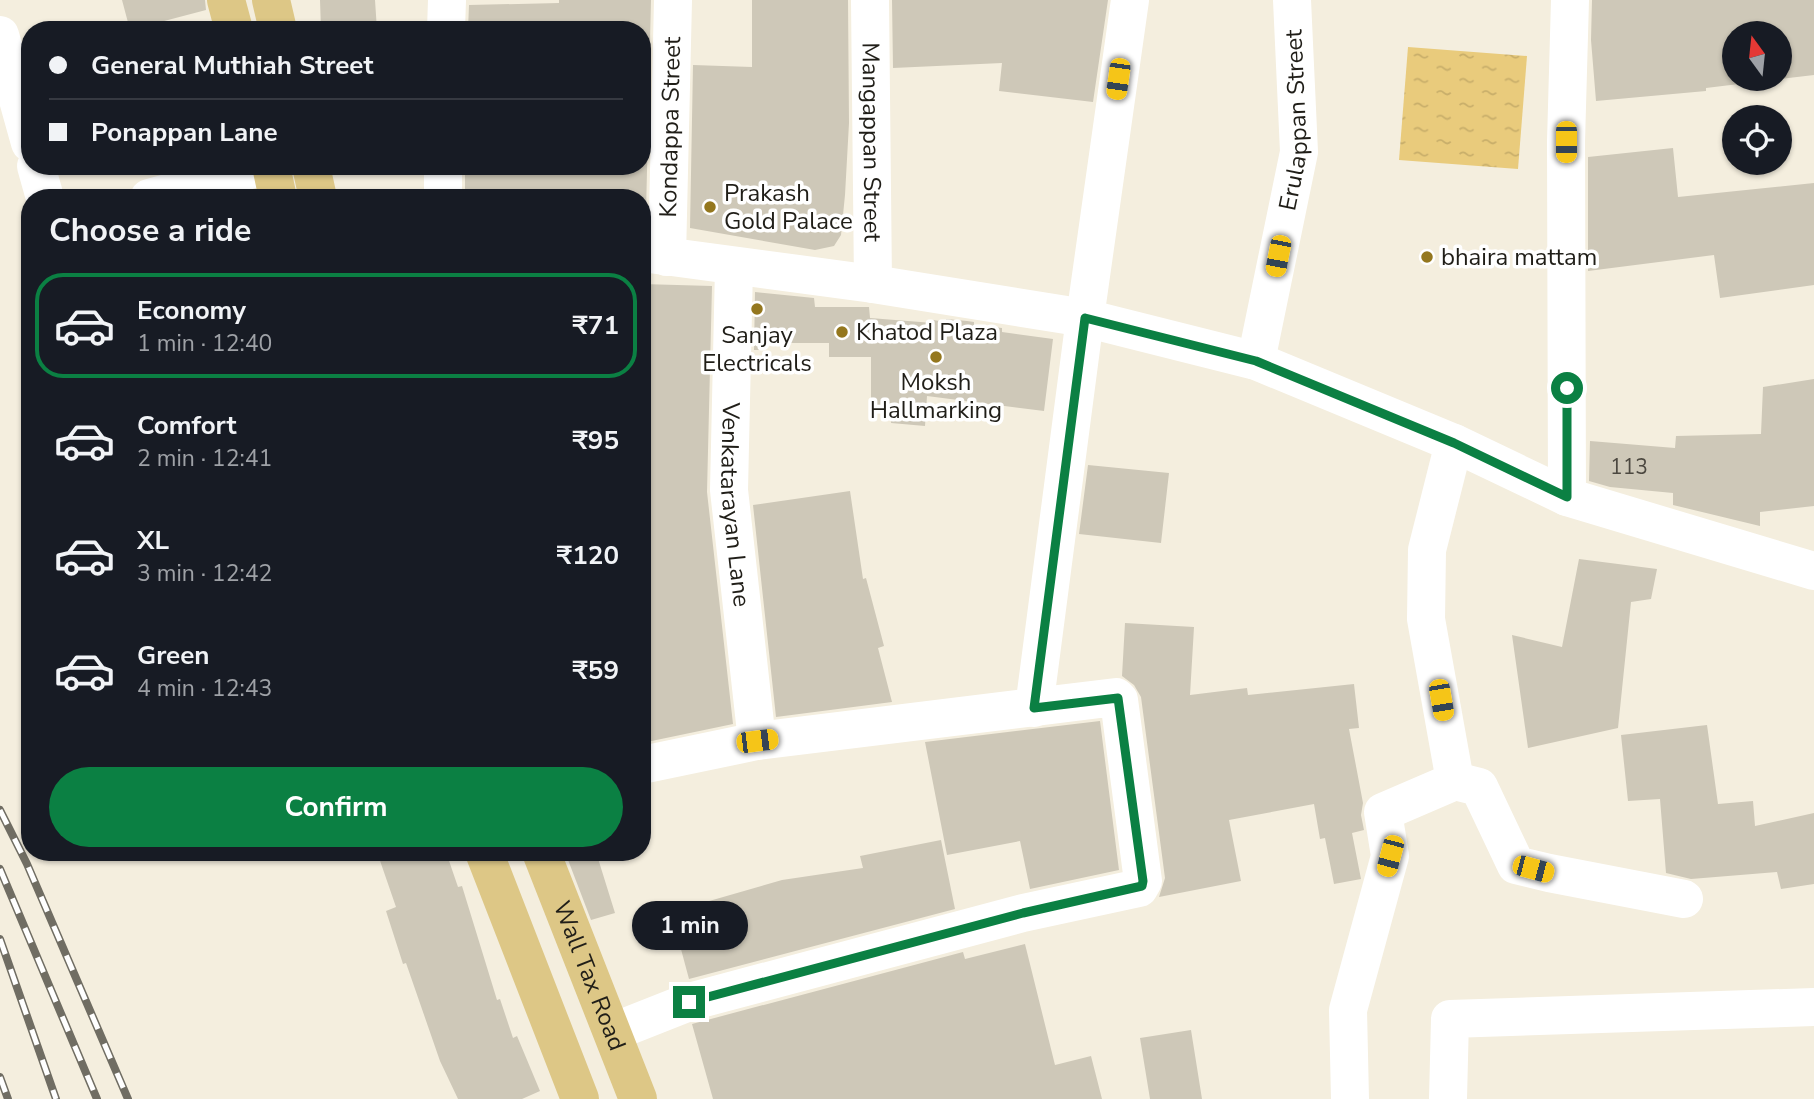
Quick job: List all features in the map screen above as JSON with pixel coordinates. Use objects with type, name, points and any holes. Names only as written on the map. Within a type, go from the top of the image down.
[{"type":"main road","points":[[226,0],[232,21]]},
{"type":"main road","points":[[271,0],[276,21]]},
{"type":"main road","points":[[487,861],[580,1099]]},
{"type":"main road","name":"Wall Tax Road","points":[[545,861],[638,1099]]},
{"type":"street","points":[[446,21],[447,0]]},
{"type":"street","name":"Kondappa Street","points":[[655,255],[674,0]]},
{"type":"street","name":"Mangappan Street","points":[[870,0],[873,284]]},
{"type":"street","points":[[1034,708],[1130,0]]},
{"type":"street","name":"Erulappan Street","points":[[1256,361],[1299,152],[1292,0]]},
{"type":"street","points":[[1567,497],[1566,142],[1570,0]]},
{"type":"street","points":[[0,35],[21,111]]},
{"type":"street","points":[[181,189],[232,175]]},
{"type":"street","points":[[655,255],[873,284],[1085,318],[1256,361],[1454,443],[1567,497],[1814,571]]},
{"type":"street","name":"Venkatarayan Lane","points":[[734,267],[729,490],[757,741]]},
{"type":"street","points":[[1454,443],[1427,550],[1426,619],[1455,781]]},
{"type":"street","points":[[613,1032],[689,1002],[1023,913],[1139,888],[1143,881],[1119,700],[1116,697],[757,741],[651,763]]},
{"type":"street","points":[[1350,1099],[1348,1010],[1390,856],[1383,812],[1455,781],[1479,787],[1516,865],[1684,899]]},
{"type":"street","points":[[1448,1099],[1450,1018],[1814,1007]]},
{"type":"water","points":[[1408,47],[1527,56],[1518,169],[1399,160]]},
{"type":"building","points":[[122,0],[205,0],[206,10],[164,21],[128,21]]},
{"type":"building","points":[[320,0],[375,0],[376,21],[321,21]]},
{"type":"building","points":[[559,0],[651,0],[651,21],[468,21],[469,5],[559,3]]},
{"type":"building","points":[[752,0],[848,0],[849,123],[845,195],[841,235],[834,246],[815,250],[690,228],[693,65],[752,67]]},
{"type":"building","points":[[892,0],[1108,0],[1093,102],[999,91],[1002,63],[893,68]]},
{"type":"building","points":[[1592,0],[1814,0],[1814,75],[1792,78],[1792,21],[1722,21],[1722,86],[1706,88],[1706,91],[1596,101],[1591,40]]},
{"type":"building","points":[[1673,148],[1678,197],[1814,183],[1814,285],[1720,298],[1714,255],[1588,271],[1588,157]]},
{"type":"building","points":[[465,175],[647,175],[647,189],[465,189]]},
{"type":"building","points":[[651,284],[712,286],[707,492],[733,724],[651,741]]},
{"type":"building","points":[[755,292],[814,298],[815,307],[869,307],[870,318],[933,323],[933,320],[946,322],[946,319],[967,321],[974,322],[974,325],[1002,328],[1002,332],[1053,339],[1044,411],[927,396],[925,426],[891,423],[892,413],[871,405],[871,357],[829,357],[829,343],[759,343],[759,350],[754,350]]},
{"type":"building","points":[[1814,379],[1814,506],[1760,512],[1760,526],[1673,505],[1673,493],[1610,487],[1589,481],[1590,441],[1675,448],[1676,436],[1761,434],[1763,387]]},
{"type":"building","points":[[1088,465],[1169,473],[1161,543],[1079,534]]},
{"type":"building","points":[[850,491],[863,579],[866,578],[884,646],[878,648],[892,702],[776,717],[753,505]]},
{"type":"building","points":[[1579,559],[1657,569],[1651,599],[1631,602],[1618,728],[1528,748],[1512,635],[1562,647]]},
{"type":"building","points":[[1125,623],[1194,627],[1190,695],[1247,688],[1248,695],[1354,684],[1359,728],[1349,729],[1363,803],[1361,815],[1364,830],[1352,833],[1361,879],[1334,884],[1325,838],[1320,839],[1314,804],[1229,820],[1241,881],[1159,897],[1165,878],[1141,697],[1134,685],[1122,676]]},
{"type":"building","points":[[1100,721],[1119,870],[1030,889],[1020,841],[947,855],[925,742]]},
{"type":"building","points":[[1707,725],[1718,804],[1753,801],[1755,826],[1814,813],[1814,884],[1781,889],[1777,872],[1691,879],[1666,873],[1660,799],[1628,801],[1621,735]]},
{"type":"building","points":[[941,840],[955,909],[689,979],[671,912],[782,880],[863,868],[860,856]]},
{"type":"building","points":[[380,861],[449,861],[458,887],[462,886],[497,1000],[500,999],[513,1038],[517,1036],[540,1091],[522,1099],[458,1099],[440,1061],[406,963],[403,964],[386,911],[396,907]]},
{"type":"building","points":[[568,861],[599,861],[615,913],[591,920]]},
{"type":"building","points":[[1025,944],[1055,1065],[1091,1056],[1102,1099],[713,1099],[692,1024],[963,952],[965,959]]},
{"type":"building","points":[[1191,1030],[1202,1099],[1150,1099],[1140,1038]]},
{"type":"railway","points":[[0,810],[21,852]]},
{"type":"railway","points":[[26,861],[128,1099]]},
{"type":"railway","points":[[0,869],[97,1099]]},
{"type":"railway","points":[[0,939],[56,1099]]},
{"type":"railway","points":[[0,1077],[8,1099]]},
{"type":"place","name":"Prakash Gold Palace","points":[[710,207]]},
{"type":"place","name":"bhaira mattam","points":[[1427,257]]},
{"type":"place","name":"Sanjay Electricals","points":[[757,309]]},
{"type":"place","name":"Khatod Plaza","points":[[842,332]]},
{"type":"place","name":"Moksh Hallmarking","points":[[936,357]]},
{"type":"route","points":[[689,1002],[1023,913],[1142,886],[1118,698],[1034,708],[1085,318],[1256,361],[1454,443],[1567,497],[1567,388]]}]
